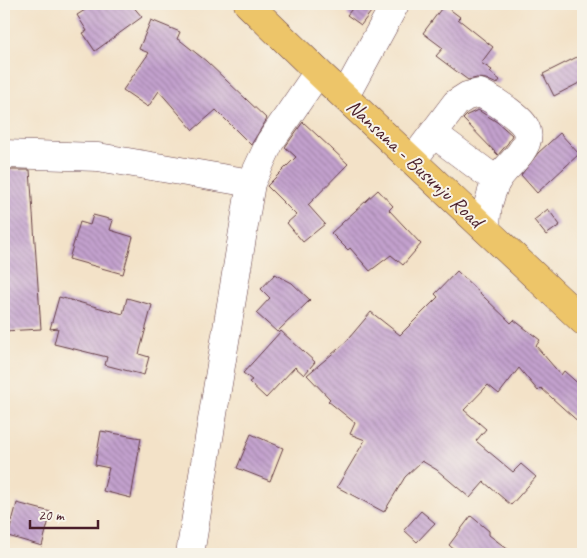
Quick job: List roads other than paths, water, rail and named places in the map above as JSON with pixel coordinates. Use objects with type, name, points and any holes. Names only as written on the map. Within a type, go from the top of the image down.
[{"type":"main road","name":"Nansana - Busunju Road","points":[[248,4],[583,321]]},
{"type":"street","points":[[345,96],[396,4]]},
{"type":"street","points":[[190,554],[251,183],[270,142],[282,122],[318,72]]},
{"type":"street","points":[[413,160],[456,103],[468,96],[480,93],[523,122],[528,132],[528,140],[521,152],[497,181],[488,206],[487,230]]},
{"type":"street","points":[[434,134],[497,181]]},
{"type":"street","points":[[4,154],[98,157],[251,183]]}]
